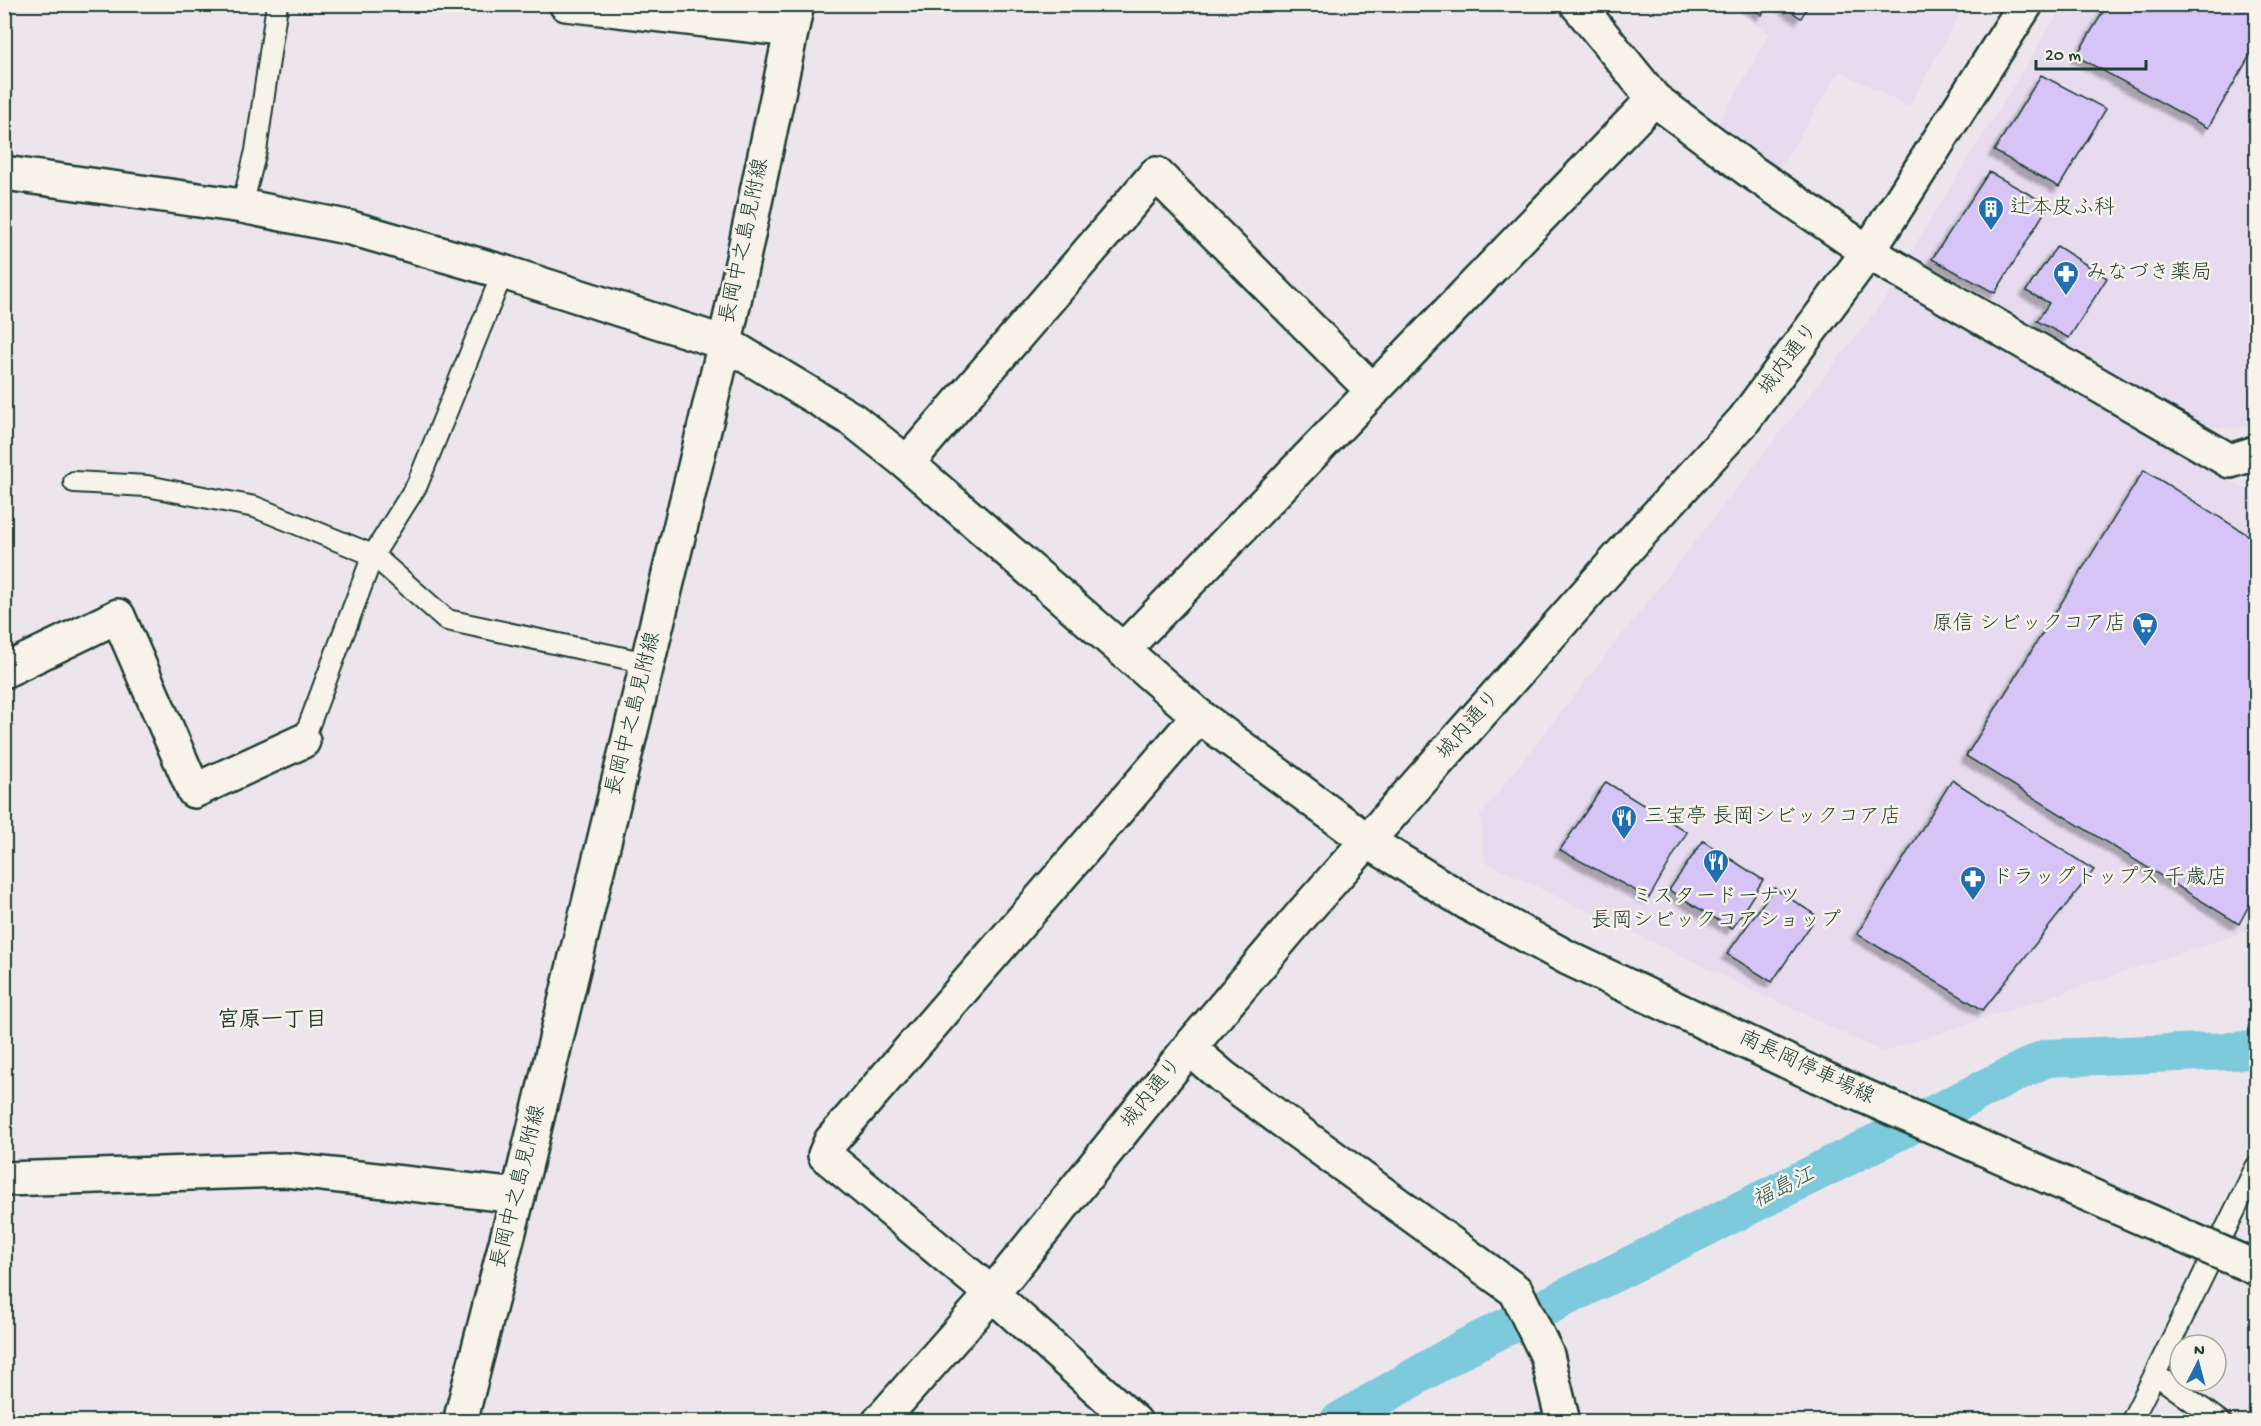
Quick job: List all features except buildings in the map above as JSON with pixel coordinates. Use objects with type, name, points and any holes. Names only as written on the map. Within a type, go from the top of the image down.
[{"type":"street","points":[[566,4],[794,17]]},
{"type":"street","points":[[1577,4],[1654,99],[1749,170],[1868,252],[2230,460],[2256,453]]},
{"type":"street","name":"城内通り","points":[[879,1422],[992,1294],[1189,1048],[1305,911],[1744,420],[1868,252],[2026,4]]},
{"type":"street","name":"長岡中之島見附線","points":[[460,1422],[518,1196],[725,343],[794,17]]},
{"type":"street","points":[[1123,650],[1654,99]]},
{"type":"street","name":"南長岡停車場線","points":[[4,173],[242,206],[351,228],[502,272],[725,343],[853,420],[907,463],[1199,716],[1369,842],[1472,905],[1568,958],[1818,1076],[2256,1268]]},
{"type":"street","points":[[907,463],[1156,174],[1373,391]]},
{"type":"street","points":[[4,671],[118,616],[194,791],[303,741]]},
{"type":"street","points":[[1135,1422],[992,1294],[825,1155],[831,1141],[1199,716]]},
{"type":"street","points":[[1189,1048],[1223,1077],[1516,1291],[1546,1355],[1563,1422]]},
{"type":"street","points":[[4,1179],[287,1170],[518,1196]]},
{"type":"lane","points":[[242,206],[256,151],[276,4]]},
{"type":"lane","points":[[303,741],[373,555],[417,485],[502,272]]},
{"type":"lane","points":[[74,482],[147,486],[255,507],[373,555],[447,620],[647,663]]},
{"type":"lane","points":[[2131,1422],[2256,1167]]},
{"type":"lane","points":[[2155,1374],[2221,1422]]},
{"type":"shaded area","points":[[1727,5],[1964,5],[1909,107],[1840,71],[1780,168],[1716,128],[1770,34]]},
{"type":"shaded area","points":[[2063,5],[2256,5],[2256,409],[2246,427],[2212,428],[1910,253]]},
{"type":"shaded area","points":[[1896,285],[2256,496],[2256,928],[1883,1052],[1485,862],[1480,816]]},
{"type":"waterway","name":"福島江","points":[[1338,1422],[1466,1347],[2046,1058],[2256,1050]]},
{"type":"place","name":"辻本皮ふ科","points":[[1991,232]]},
{"type":"place","name":"みなづき薬局","points":[[2066,297]]},
{"type":"place","name":"原信 シビックコア店","points":[[2145,648]]},
{"type":"place","name":"三宝亭 長岡シビックコア店","points":[[1624,841]]},
{"type":"place","name":"ミスタードーナツ 長岡シビックコアショップ","points":[[1716,885]]},
{"type":"place","name":"ドラッグトップス 千歳店","points":[[1973,902]]},
{"type":"district","name":"宮原一丁目","points":[[272,1022]]}]
